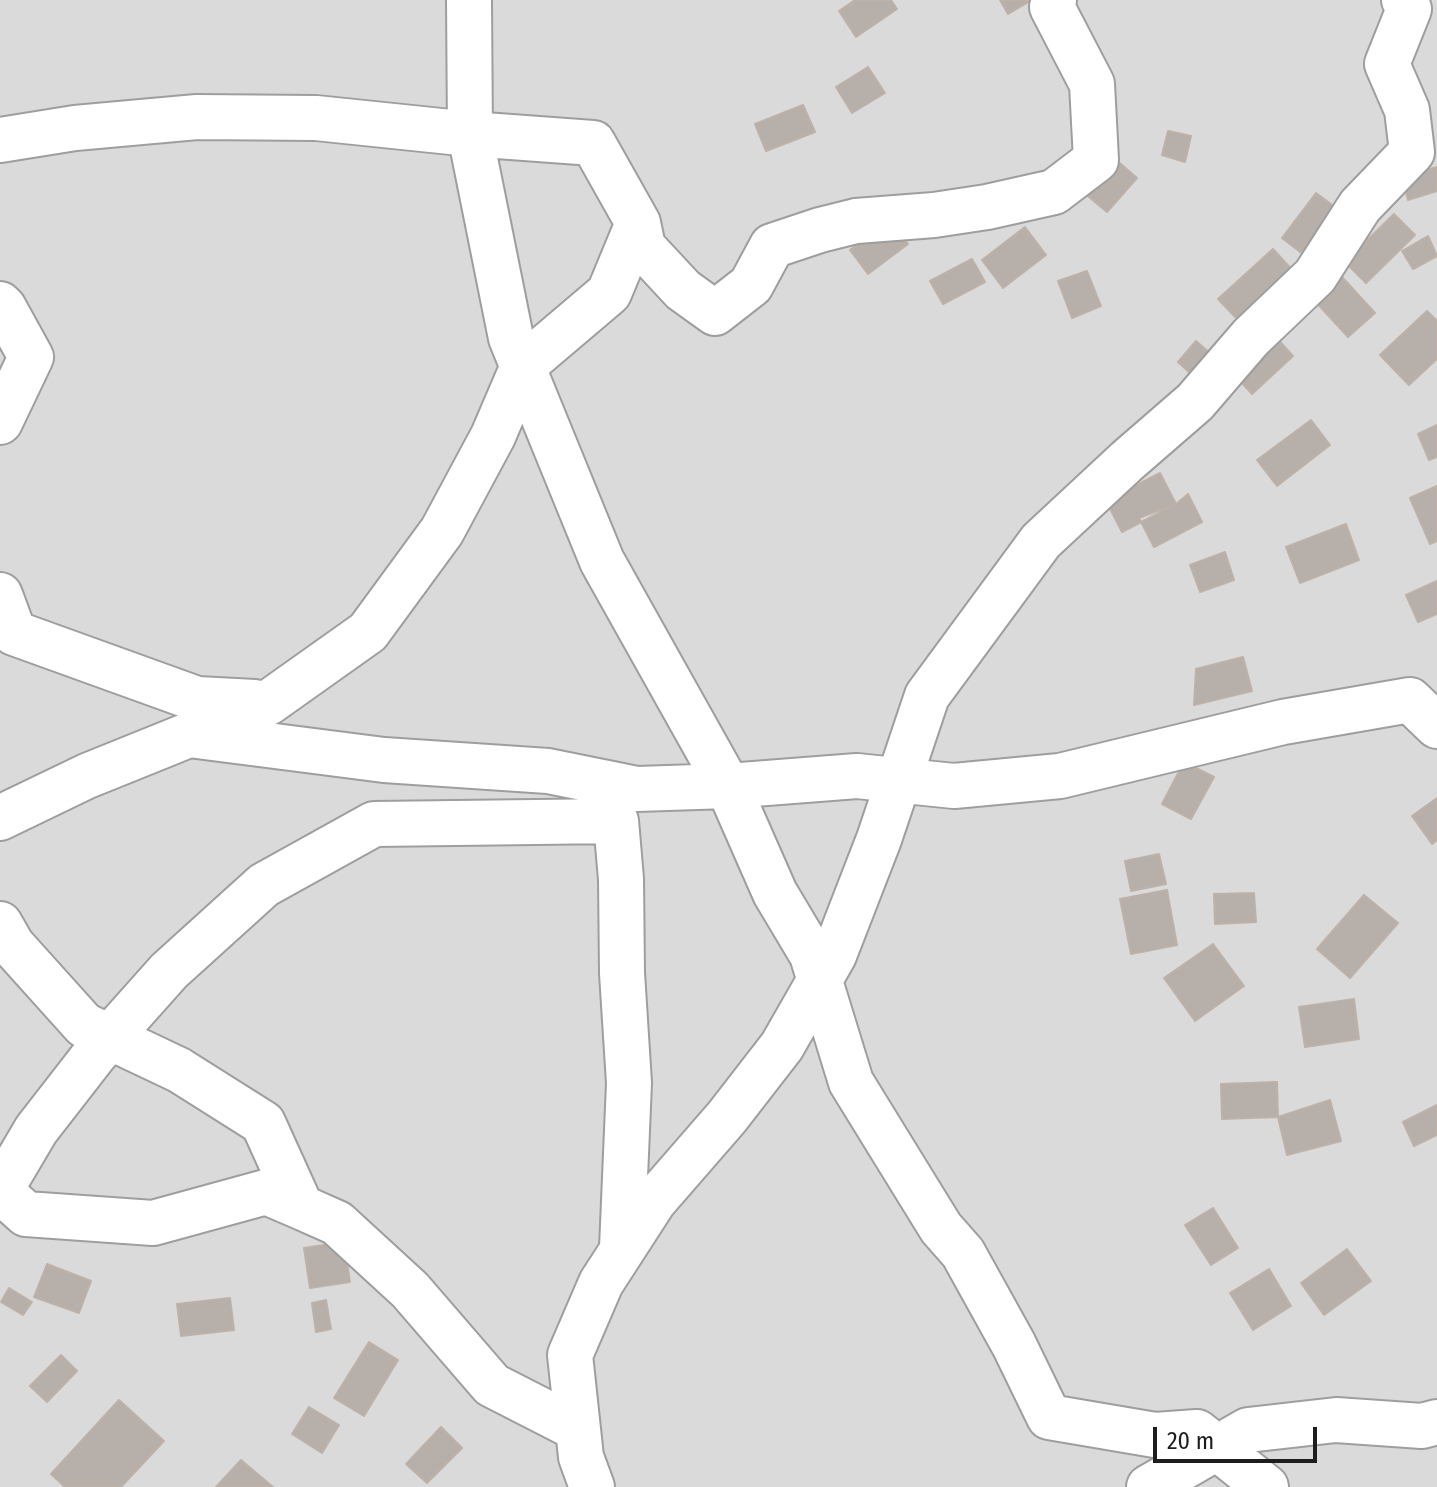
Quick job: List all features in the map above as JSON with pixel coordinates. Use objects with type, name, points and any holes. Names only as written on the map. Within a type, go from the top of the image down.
[{"type":"street","points":[[469,0],[470,134],[511,338],[602,561],[728,786],[775,893],[812,955],[851,1082],[941,1228],[963,1253],[1014,1345],[1049,1417],[1155,1435],[1197,1432],[1266,1487]]},
{"type":"street","points":[[0,140],[75,128],[197,117],[316,118],[593,143],[638,223],[643,247],[683,290],[715,313],[751,285],[772,246],[856,221],[934,215],[1054,192],[1096,160],[1092,84],[1052,7],[1054,0]]},
{"type":"street","points":[[592,1487],[581,1457],[570,1355],[601,1283],[654,1201],[727,1117],[782,1046],[834,955],[879,839],[927,696],[1041,541],[1195,402],[1251,337],[1315,276],[1360,206],[1412,152],[1407,110],[1387,64],[1409,9],[1404,0]]},
{"type":"street","points":[[0,818],[87,776],[268,703],[368,632],[442,531],[493,436],[523,366],[609,293],[638,223]]},
{"type":"street","points":[[0,304],[31,357],[0,422]]},
{"type":"street","points":[[0,595],[14,633],[197,699],[268,703]]},
{"type":"street","points":[[189,735],[384,760],[548,771],[637,789],[857,776],[954,786],[1060,776],[1283,722],[1410,700],[1437,726]]},
{"type":"street","points":[[578,1429],[492,1385],[410,1290],[337,1223],[266,1192],[153,1223],[26,1214],[0,1191],[36,1130],[110,1038],[169,971],[264,885],[374,824],[616,821],[629,1083],[622,1250]]},
{"type":"street","points":[[0,924],[12,945],[84,1025],[179,1070],[263,1123],[301,1207]]},
{"type":"street","points":[[1149,1487],[1248,1430],[1336,1420],[1422,1426],[1437,1422]]},
{"type":"shaded area","points":[[0,0],[1437,0],[1437,1487],[0,1487]]},
{"type":"building","points":[[855,0],[891,0],[897,9],[856,37],[839,11]]},
{"type":"building","points":[[1000,0],[1032,0],[1008,14]]},
{"type":"building","points":[[868,67],[885,93],[852,113],[836,87]]},
{"type":"building","points":[[803,105],[815,132],[766,151],[755,124]]},
{"type":"building","points":[[1168,131],[1191,136],[1185,162],[1162,155]]},
{"type":"building","points":[[1114,158],[1137,178],[1107,212],[1083,192]]},
{"type":"building","points":[[1437,167],[1437,191],[1408,200],[1402,177]]},
{"type":"building","points":[[1316,193],[1343,213],[1308,258],[1282,238]]},
{"type":"building","points":[[1394,214],[1415,235],[1366,283],[1345,262]]},
{"type":"building","points":[[890,220],[908,244],[868,274],[850,250]]},
{"type":"building","points":[[1025,227],[1046,255],[1003,288],[982,260]]},
{"type":"building","points":[[1428,236],[1437,256],[1413,269],[1402,251]]},
{"type":"building","points":[[1273,249],[1295,273],[1241,323],[1218,299]]},
{"type":"building","points":[[972,259],[985,282],[943,304],[930,281]]},
{"type":"building","points":[[1330,264],[1375,313],[1348,337],[1303,288]]},
{"type":"building","points":[[1087,271],[1101,306],[1072,318],[1058,281]]},
{"type":"building","points":[[1427,311],[1437,321],[1437,359],[1409,385],[1380,355]]},
{"type":"building","points":[[1274,335],[1293,356],[1252,394],[1233,373]]},
{"type":"building","points":[[1196,341],[1220,362],[1201,383],[1178,362]]},
{"type":"building","points":[[1311,420],[1330,445],[1277,486],[1257,460]]},
{"type":"building","points":[[1437,425],[1437,457],[1429,460],[1418,434]]},
{"type":"building","points":[[1160,473],[1176,504],[1122,532],[1106,501]]},
{"type":"building","points":[[1437,486],[1437,541],[1430,544],[1410,498]]},
{"type":"building","points":[[1188,494],[1202,522],[1154,547],[1139,518],[1176,504]]},
{"type":"building","points":[[1346,524],[1359,560],[1300,583],[1286,547]]},
{"type":"building","points":[[1225,552],[1234,580],[1200,592],[1190,565]]},
{"type":"building","points":[[1437,581],[1437,614],[1418,622],[1406,595]]},
{"type":"building","points":[[1243,657],[1252,691],[1194,705],[1196,669]]},
{"type":"building","points":[[1184,762],[1214,777],[1191,819],[1162,804]]},
{"type":"building","points":[[1437,798],[1437,840],[1432,844],[1412,816]]},
{"type":"building","points":[[1159,854],[1166,884],[1131,891],[1125,861]]},
{"type":"building","points":[[1167,890],[1177,945],[1131,954],[1120,899]]},
{"type":"building","points":[[1254,893],[1256,922],[1215,924],[1214,894]]},
{"type":"building","points":[[1364,895],[1398,923],[1350,978],[1317,949]]},
{"type":"building","points":[[1213,944],[1244,986],[1195,1021],[1164,978]]},
{"type":"building","points":[[1354,999],[1359,1039],[1305,1047],[1299,1007]]},
{"type":"building","points":[[1277,1082],[1278,1117],[1222,1119],[1221,1084]]},
{"type":"building","points":[[1330,1100],[1341,1141],[1287,1155],[1278,1117]]},
{"type":"building","points":[[1437,1105],[1437,1135],[1414,1146],[1403,1122]]},
{"type":"building","points":[[1213,1208],[1238,1248],[1211,1265],[1185,1225]]},
{"type":"building","points":[[344,1242],[350,1282],[310,1288],[304,1248]]},
{"type":"building","points":[[1347,1249],[1371,1281],[1324,1315],[1301,1283]]},
{"type":"building","points":[[47,1264],[91,1281],[79,1313],[34,1297]]},
{"type":"building","points":[[1269,1269],[1291,1306],[1253,1330],[1230,1293]]},
{"type":"building","points":[[9,1288],[32,1302],[23,1315],[1,1302]]},
{"type":"building","points":[[230,1298],[234,1330],[181,1336],[177,1304]]},
{"type":"building","points":[[326,1300],[331,1329],[316,1332],[312,1303]]},
{"type":"building","points":[[369,1342],[398,1360],[364,1416],[334,1398]]},
{"type":"building","points":[[61,1355],[77,1371],[47,1402],[30,1386]]},
{"type":"building","points":[[119,1400],[164,1441],[121,1487],[65,1487],[51,1474]]},
{"type":"building","points":[[309,1407],[339,1425],[322,1453],[292,1434]]},
{"type":"building","points":[[441,1427],[462,1448],[427,1483],[406,1464]]},
{"type":"building","points":[[241,1460],[273,1487],[216,1487]]}]
